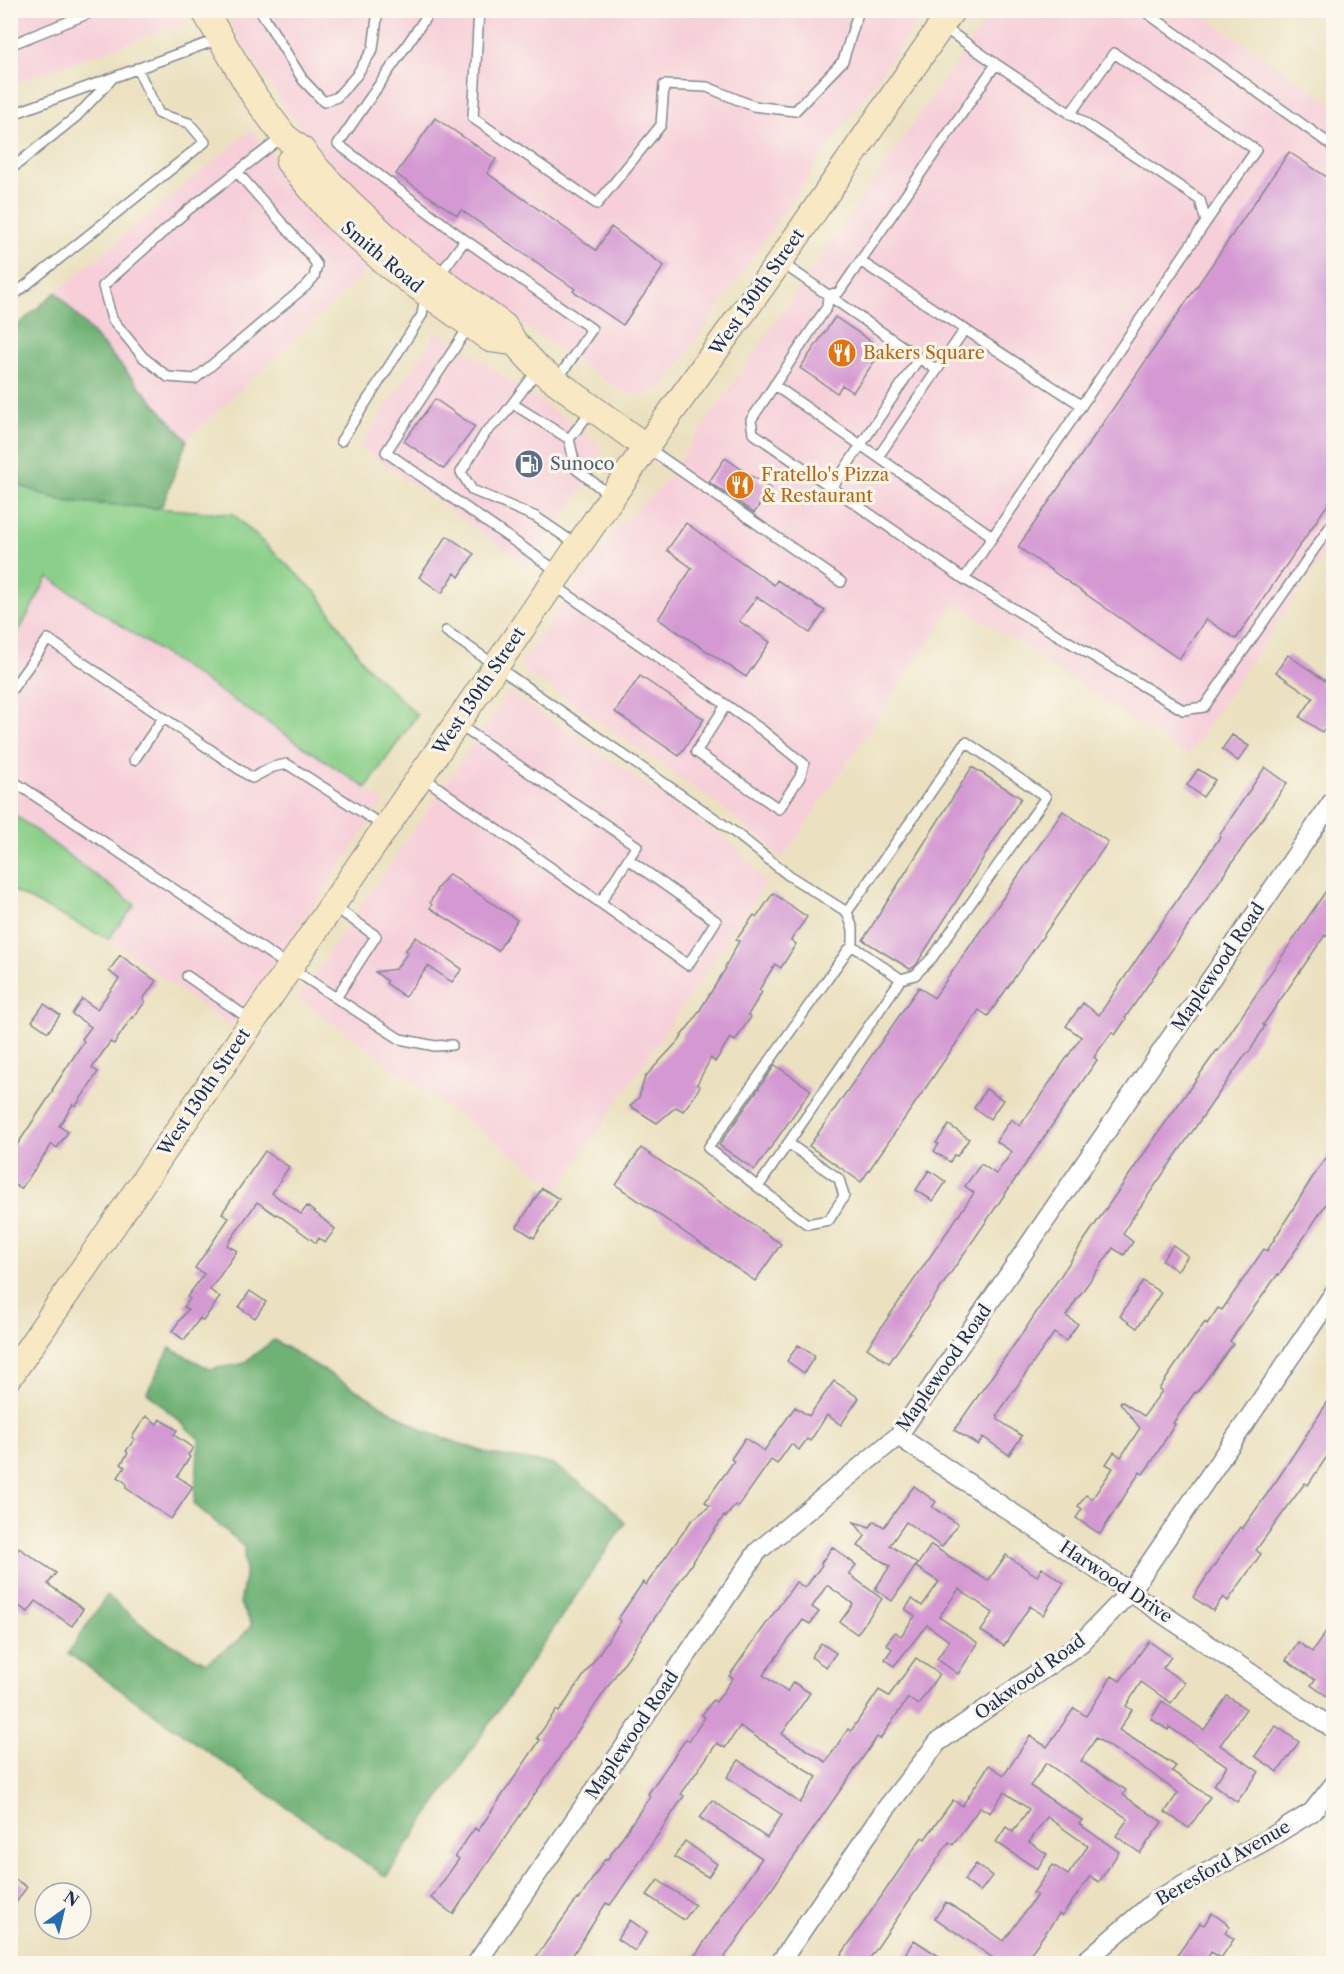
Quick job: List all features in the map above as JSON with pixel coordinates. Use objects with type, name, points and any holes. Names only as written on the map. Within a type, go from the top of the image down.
[{"type":"main road","name":"Smith Road","points":[[204,10],[255,97],[284,136],[301,149],[349,202],[404,253],[432,286],[470,324],[490,339],[514,342]]},
{"type":"main road","name":"West 130th Street","points":[[10,1376],[646,447],[780,261],[946,15]]},
{"type":"main road","name":"Smith Road","points":[[432,286],[504,326],[514,342],[548,375],[646,447]]},
{"type":"street","name":"Maplewood Road","points":[[476,1964],[758,1551],[898,1436],[1334,799]]},
{"type":"street","name":"Oakwood Road","points":[[779,1964],[884,1811],[938,1742],[1082,1643],[1130,1592],[1334,1293]]},
{"type":"street","name":"Harwood Drive","points":[[898,1436],[1334,1729]]},
{"type":"street","name":"Beresford Avenue","points":[[1082,1964],[1156,1900],[1263,1842],[1312,1812],[1334,1784]]},
{"type":"lane","points":[[260,10],[303,80],[324,102],[337,97],[344,90],[373,49],[378,10]]},
{"type":"lane","points":[[431,10],[338,144],[465,240],[592,329],[548,375],[513,404],[486,432],[461,472],[465,482],[472,490],[536,517],[578,546]]},
{"type":"lane","points":[[479,10],[473,118],[597,204],[660,125],[664,85],[707,87],[753,106],[795,111],[843,61],[859,10]]},
{"type":"lane","points":[[1143,10],[1334,147]]},
{"type":"lane","points":[[10,45],[92,12]]},
{"type":"lane","points":[[946,15],[996,64],[1200,200],[1206,222]]},
{"type":"lane","points":[[10,116],[219,39]]},
{"type":"lane","points":[[964,579],[1256,150],[1114,53],[1070,114]]},
{"type":"lane","points":[[828,295],[839,292],[996,64]]},
{"type":"lane","points":[[10,298],[205,142],[189,123],[159,114],[137,68]]},
{"type":"lane","points":[[10,170],[76,116],[114,77]]},
{"type":"lane","points":[[237,172],[313,260],[317,266],[314,277],[195,379],[168,377],[143,357],[112,319],[103,286],[188,210],[237,172],[284,136]]},
{"type":"lane","points":[[341,441],[422,315],[432,286],[465,240]]},
{"type":"lane","points":[[780,261],[937,370]]},
{"type":"lane","points":[[860,261],[1081,405]]},
{"type":"lane","points":[[828,295],[827,307],[751,420],[753,433],[964,579],[1183,710],[1204,707],[1334,521]]},
{"type":"lane","points":[[470,324],[386,452],[762,730],[804,764],[800,777],[779,809],[696,752],[726,705]]},
{"type":"lane","points":[[878,458],[964,329]]},
{"type":"lane","points":[[832,488],[919,358]]},
{"type":"lane","points":[[774,386],[992,536]]},
{"type":"lane","points":[[513,404],[569,439],[576,469],[612,497]]},
{"type":"lane","points":[[569,439],[593,408]]},
{"type":"lane","points":[[646,447],[807,556],[841,582]]},
{"type":"lane","points":[[446,631],[737,834],[788,875],[847,912],[853,929],[853,946]]},
{"type":"lane","points":[[10,692],[48,639],[252,778],[273,767],[287,764],[386,828]]},
{"type":"lane","points":[[134,760],[164,718]]},
{"type":"lane","points":[[457,724],[638,846],[600,903]]},
{"type":"lane","points":[[758,1187],[901,979],[915,975],[932,958],[1046,797],[966,742],[847,912]]},
{"type":"lane","points":[[421,776],[688,965],[716,921],[628,860]]},
{"type":"lane","points":[[10,779],[290,968],[400,1039],[435,1046],[452,1045]]},
{"type":"lane","points":[[333,905],[376,936],[336,998]]},
{"type":"lane","points":[[853,946],[901,979]]},
{"type":"lane","points":[[788,1143],[839,1179],[844,1196],[829,1220],[807,1224],[708,1148],[853,946]]},
{"type":"lane","points":[[187,976],[253,1021]]},
{"type":"shaded area","points":[[11,11],[179,11],[184,24],[11,84]]},
{"type":"shaded area","points":[[226,11],[925,11],[669,379],[660,390],[644,395],[618,389],[512,318],[379,215],[335,170],[291,116],[236,34]]},
{"type":"shaded area","points":[[992,11],[1196,11],[1333,104],[1333,541],[1187,756],[956,602],[783,858],[711,799],[520,667],[615,529],[661,487]]},
{"type":"shaded area","points":[[251,130],[313,204],[372,266],[187,440],[56,292]]},
{"type":"shaded area","points":[[437,331],[584,432],[602,449],[598,466],[529,566],[360,447]]},
{"type":"shaded area","points":[[48,576],[384,801],[231,1027],[108,939],[135,905],[11,812],[10,646]]},
{"type":"shaded area","points":[[509,692],[730,842],[766,883],[559,1188],[298,998]]},
{"type":"green space","points":[[56,292],[187,440],[163,504],[156,508],[63,501],[18,485],[11,488],[11,331]]},
{"type":"green space","points":[[18,484],[63,501],[233,514],[318,594],[365,665],[417,715],[366,788],[48,577],[11,646],[11,488]]},
{"type":"green space","points":[[11,812],[135,905],[108,939],[11,890]]},
{"type":"green space","points":[[274,1340],[424,1431],[490,1454],[553,1464],[604,1500],[625,1523],[386,1877],[68,1653],[107,1595],[154,1635],[206,1663],[240,1639],[252,1624],[240,1604],[245,1577],[244,1546],[194,1504],[199,1439],[147,1392],[170,1348],[210,1369],[242,1364]]},
{"type":"building","points":[[435,118],[496,159],[487,173],[596,250],[611,227],[664,266],[623,325],[461,210],[457,215],[396,174]]},
{"type":"building","points":[[1289,152],[1334,182],[1334,495],[1236,639],[1206,619],[1179,659],[1018,547]]},
{"type":"building","name":"Bakers Square","points":[[835,317],[872,342],[867,349],[878,356],[853,392],[842,385],[837,393],[800,368]]},
{"type":"building","points":[[435,399],[475,427],[444,469],[404,441]]},
{"type":"building","name":"Fratello's Pizza & Restaurant","points":[[725,458],[771,489],[754,513],[709,482]]},
{"type":"building","points":[[686,523],[774,585],[777,580],[825,611],[810,633],[757,597],[739,621],[770,642],[746,677],[658,619],[692,568],[667,550]]},
{"type":"building","points":[[447,536],[474,554],[459,577],[455,573],[442,593],[419,577]]},
{"type":"building","points":[[1288,655],[1334,687],[1334,716],[1322,732],[1300,717],[1313,698],[1276,672]]},
{"type":"building","points":[[640,676],[704,719],[679,756],[615,712]]},
{"type":"building","points":[[1232,735],[1249,746],[1238,761],[1222,749]]},
{"type":"building","points":[[972,767],[1021,798],[916,965],[910,969],[863,940]]},
{"type":"building","points":[[1265,767],[1287,783],[1115,1035],[1112,1032],[1094,1057],[1097,1060],[889,1363],[867,1348],[974,1193],[965,1186],[981,1164],[996,1174],[1012,1152],[996,1141],[1011,1119],[1020,1126],[1081,1037],[1066,1026],[1083,1003],[1099,1015]]},
{"type":"building","points":[[1198,769],[1215,780],[1203,797],[1187,785]]},
{"type":"building","points":[[1063,811],[1108,842],[988,1016],[979,1010],[861,1182],[809,1146],[919,987],[934,998]]},
{"type":"building","points":[[449,874],[517,920],[498,951],[430,908],[432,905],[430,902],[436,890]]},
{"type":"building","points":[[1334,879],[1334,927],[1327,936],[1325,935],[1263,1025],[1265,1026],[1250,1051],[1129,1223],[1123,1234],[1133,1242],[1124,1255],[1113,1248],[1075,1302],[1066,1316],[1078,1324],[1066,1341],[1054,1333],[997,1415],[999,1417],[997,1419],[1022,1436],[1009,1455],[983,1437],[978,1445],[954,1430],[1161,1129],[1218,1051]]},
{"type":"building","points":[[773,893],[807,917],[791,940],[796,944],[781,968],[775,964],[759,990],[762,992],[748,1015],[751,1017],[735,1041],[730,1038],[715,1062],[711,1058],[697,1084],[700,1086],[694,1097],[683,1111],[676,1107],[657,1123],[630,1106],[639,1097],[645,1077],[682,1037],[693,1021],[726,968],[739,941],[736,940],[754,915],[757,917]]},
{"type":"building","points":[[416,937],[462,969],[452,982],[428,966],[405,997],[375,972],[396,969],[408,952],[405,951]]},
{"type":"building","points":[[120,955],[156,981],[143,999],[145,1002],[114,1044],[110,1042],[92,1068],[98,1072],[76,1106],[73,1104],[59,1126],[68,1132],[57,1148],[52,1144],[21,1189],[10,1182],[10,1141],[17,1145],[84,1041],[82,1039],[91,1027],[72,1014],[82,999],[97,1009],[119,979],[109,971]]},
{"type":"building","points":[[44,1004],[60,1015],[48,1032],[32,1021]]},
{"type":"building","points":[[775,1065],[811,1090],[755,1170],[719,1145]]},
{"type":"building","points":[[986,1089],[1003,1100],[990,1119],[974,1108]]},
{"type":"building","points":[[949,1125],[969,1139],[950,1162],[934,1151],[939,1144],[936,1143]]},
{"type":"building","points":[[641,1148],[781,1244],[755,1281],[616,1185]]},
{"type":"building","points":[[1334,1148],[1334,1192],[1279,1275],[1230,1341],[1233,1344],[1173,1423],[1175,1424],[1151,1463],[1143,1474],[1140,1472],[1100,1534],[1076,1518],[1082,1509],[1078,1506],[1086,1495],[1092,1499],[1113,1468],[1106,1464],[1114,1452],[1121,1457],[1140,1428],[1120,1403],[1121,1401],[1144,1416],[1162,1391],[1159,1389],[1205,1322],[1207,1324],[1218,1308],[1222,1310],[1264,1249],[1267,1251],[1317,1170]]},
{"type":"building","points":[[265,1151],[289,1167],[272,1193],[301,1214],[307,1206],[335,1229],[325,1243],[319,1238],[316,1243],[257,1202],[227,1245],[237,1251],[210,1290],[220,1297],[203,1321],[200,1318],[184,1340],[172,1331],[188,1309],[184,1307],[190,1299],[187,1297],[204,1274],[195,1268],[229,1218],[222,1213]]},
{"type":"building","points":[[929,1170],[946,1182],[933,1201],[916,1190]]},
{"type":"building","points":[[542,1188],[559,1199],[534,1238],[517,1227]]},
{"type":"building","points":[[1173,1245],[1188,1256],[1177,1271],[1162,1260]]},
{"type":"building","points":[[1143,1281],[1161,1293],[1137,1328],[1120,1316]]},
{"type":"building","points":[[250,1291],[266,1302],[255,1318],[239,1307]]},
{"type":"building","points":[[798,1345],[815,1356],[804,1373],[787,1361]]},
{"type":"building","points":[[834,1381],[859,1398],[841,1425],[827,1415],[810,1441],[807,1439],[799,1450],[791,1444],[777,1464],[771,1460],[738,1507],[735,1505],[726,1517],[724,1516],[453,1914],[431,1898],[459,1859],[455,1856],[475,1828],[478,1831],[540,1740],[537,1738],[556,1710],[559,1712],[621,1621],[618,1619],[643,1582],[646,1585],[691,1521],[710,1506],[705,1502],[734,1461],[731,1459],[745,1438],[764,1451],[795,1407],[809,1416]]},
{"type":"building","points":[[1334,1392],[1334,1446],[1308,1485],[1305,1483],[1256,1550],[1261,1554],[1228,1601],[1223,1597],[1213,1611],[1193,1597],[1240,1527],[1242,1529],[1277,1480]]},
{"type":"building","points":[[146,1416],[157,1424],[160,1419],[177,1430],[174,1435],[193,1448],[188,1455],[190,1457],[177,1476],[193,1487],[171,1519],[126,1488],[126,1483],[118,1477],[125,1467],[121,1464],[128,1453],[126,1451],[135,1439],[132,1437]]},
{"type":"building","points":[[914,1486],[936,1502],[932,1507],[958,1524],[942,1547],[906,1522],[890,1545],[917,1564],[892,1601],[875,1589],[890,1566],[858,1546],[865,1536],[854,1522],[870,1527],[874,1521],[884,1527]]},
{"type":"building","points":[[931,1545],[988,1581],[1006,1555],[1037,1576],[1042,1568],[1064,1583],[1043,1615],[1030,1606],[1004,1646],[981,1631],[993,1613],[959,1589],[939,1617],[978,1643],[958,1674],[937,1659],[949,1641],[927,1625],[894,1666],[885,1659],[892,1649],[886,1644],[895,1632],[901,1636],[915,1616],[905,1609],[912,1599],[922,1606],[939,1582],[916,1567]]},
{"type":"building","points":[[832,1547],[856,1565],[849,1574],[882,1599],[857,1634],[840,1622],[853,1604],[827,1585],[812,1607],[819,1612],[810,1624],[803,1620],[763,1675],[787,1692],[793,1682],[810,1693],[782,1734],[826,1762],[848,1729],[851,1731],[879,1690],[889,1696],[916,1658],[939,1674],[918,1705],[908,1698],[880,1739],[877,1737],[720,1964],[689,1964],[762,1858],[700,1818],[712,1800],[767,1838],[782,1815],[727,1777],[739,1760],[800,1803],[817,1777],[740,1726],[725,1748],[717,1743],[681,1794],[684,1796],[618,1894],[610,1905],[606,1903],[567,1964],[531,1964],[577,1899],[579,1900],[605,1859],[607,1860],[650,1796],[648,1794],[686,1739],[689,1741],[705,1717],[702,1715],[713,1700],[716,1702],[733,1678],[729,1676],[796,1582],[805,1588]]},
{"type":"building","points":[[19,1548],[56,1573],[48,1584],[83,1609],[72,1626],[36,1601],[28,1612],[10,1600],[10,1560]]},
{"type":"building","points":[[1334,1620],[1334,1701],[1311,1685],[1315,1680],[1286,1660],[1298,1642],[1312,1652]]},
{"type":"building","points":[[1149,1641],[1171,1657],[1163,1668],[1185,1683],[1171,1703],[1141,1682],[1126,1706],[1132,1710],[1119,1730],[1176,1766],[1172,1771],[1210,1797],[1189,1828],[1165,1812],[1178,1793],[1147,1770],[1096,1738],[1081,1761],[1126,1790],[1123,1795],[1162,1822],[1140,1853],[1116,1836],[1128,1819],[1046,1763],[1030,1786],[1082,1820],[1079,1824],[1119,1852],[1099,1882],[1090,1876],[1062,1916],[1059,1914],[1023,1964],[989,1964],[993,1958],[935,1918],[946,1902],[1004,1941],[1037,1895],[1033,1893],[1053,1865],[1068,1875],[1088,1846],[1047,1817],[1029,1842],[1047,1854],[1037,1869],[996,1842],[1006,1827],[1013,1832],[1029,1809],[1004,1792],[990,1813],[980,1807],[953,1845],[949,1842],[866,1964],[835,1964],[922,1837],[925,1839],[953,1800],[962,1806],[989,1765],[1004,1775],[1030,1736],[1047,1747],[1074,1708],[1086,1716],[1112,1676],[1120,1681]]},
{"type":"building","points":[[821,1643],[836,1653],[826,1667],[811,1657]]},
{"type":"building","points":[[1227,1696],[1246,1709],[1220,1745],[1259,1772],[1237,1802],[1214,1785],[1227,1766],[1169,1727],[1168,1730],[1151,1719],[1162,1701],[1204,1730]]},
{"type":"building","points":[[1276,1726],[1299,1742],[1278,1772],[1255,1756]]},
{"type":"building","points":[[685,1841],[717,1864],[708,1877],[674,1857]]},
{"type":"building","points":[[976,1864],[992,1876],[980,1892],[964,1880]]},
{"type":"building","points":[[10,1876],[27,1887],[10,1911]]},
{"type":"building","points":[[658,1880],[695,1905],[684,1920],[647,1895]]},
{"type":"building","points":[[1212,1913],[1230,1926],[1225,1933],[1234,1939],[1221,1958],[1211,1952],[1203,1964],[1171,1964],[1200,1923],[1204,1925]]},
{"type":"building","points":[[630,1920],[647,1932],[635,1951],[617,1939]]},
{"type":"building","points":[[914,1940],[951,1964],[915,1964],[904,1956]]},
{"type":"place","name":"Bakers Square","points":[[842,353]]},
{"type":"place","name":"Sunoco","points":[[529,464]]},
{"type":"place","name":"Fratello's Pizza & Restaurant","points":[[740,485]]}]
